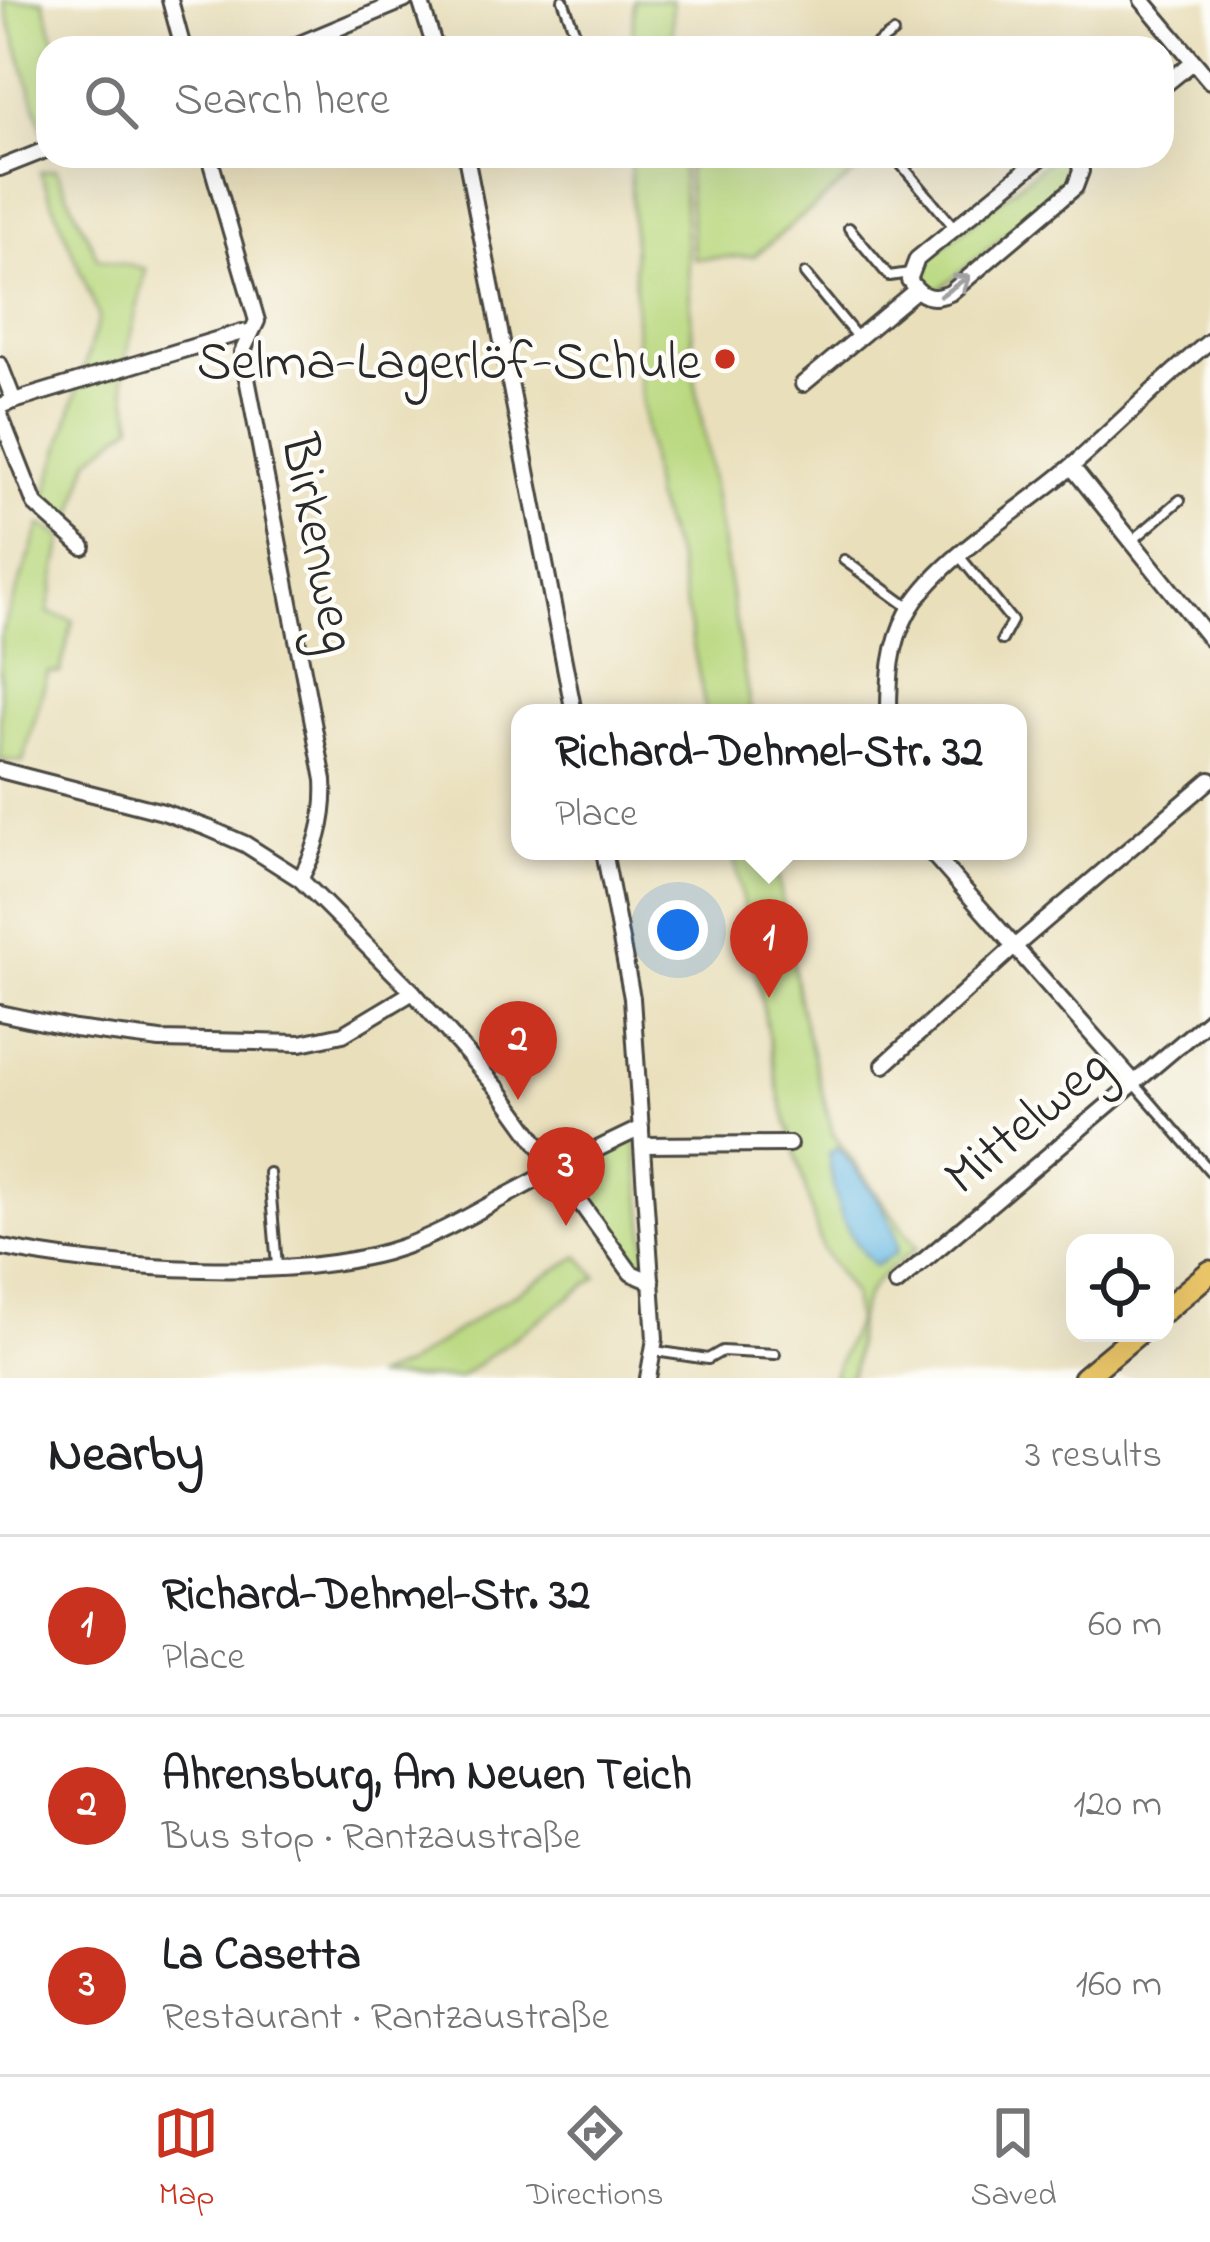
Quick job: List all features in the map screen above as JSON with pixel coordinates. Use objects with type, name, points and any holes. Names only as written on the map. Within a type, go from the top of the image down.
[{"type":"main road","points":[[1174,1303],[1210,1273]]},
{"type":"main road","points":[[1084,1378],[1127,1342]]},
{"type":"street","points":[[170,0],[180,36]]},
{"type":"street","points":[[319,36],[405,0]]},
{"type":"street","points":[[420,0],[431,36]]},
{"type":"street","points":[[1142,0],[1172,36]]},
{"type":"street","points":[[1174,39],[1210,81]]},
{"type":"street","points":[[1174,77],[1193,62]]},
{"type":"street","points":[[0,168],[36,154]]},
{"type":"street","name":"Birkenweg","points":[[212,168],[257,321],[242,352],[324,780],[322,826],[300,879]]},
{"type":"street","points":[[468,168],[572,704]]},
{"type":"street","points":[[1028,168],[917,260],[909,280],[916,290],[937,298],[950,293],[1075,187],[1080,168]]},
{"type":"street","points":[[803,384],[916,290]]},
{"type":"street","points":[[5,407],[242,332],[250,334]]},
{"type":"street","points":[[889,704],[895,640],[929,582],[1072,467],[1165,377],[1210,341]]},
{"type":"street","points":[[0,365],[5,407],[35,504],[83,547]]},
{"type":"street","points":[[1072,467],[1210,639]]},
{"type":"street","points":[[0,770],[186,820],[245,844],[300,879],[413,992],[499,1090],[631,1274],[652,1282]]},
{"type":"street","points":[[884,1065],[1210,780]]},
{"type":"street","points":[[606,860],[632,998],[652,1282],[653,1351],[648,1378]]},
{"type":"street","points":[[938,860],[1133,1082]]},
{"type":"street","points":[[0,1013],[160,1040],[302,1042],[343,1034],[413,992]]},
{"type":"street","name":"Mittelweg","points":[[896,1284],[1210,1019]]},
{"type":"street","points":[[0,1247],[40,1256],[149,1266],[277,1267],[399,1249],[641,1128]]},
{"type":"street","points":[[643,1145],[789,1144]]},
{"type":"lane","points":[[562,0],[576,36]]},
{"type":"lane","points":[[889,36],[893,33]]},
{"type":"lane","points":[[904,168],[955,228]]},
{"type":"lane","points":[[849,228],[890,276],[910,273]]},
{"type":"lane","points":[[805,274],[858,338]]},
{"type":"lane","points":[[1130,542],[1180,500]]},
{"type":"lane","points":[[960,557],[1012,621],[1002,640]]},
{"type":"lane","points":[[844,560],[910,608]]},
{"type":"lane","points":[[1133,1082],[1210,1172]]},
{"type":"lane","points":[[269,1173],[277,1267]]},
{"type":"lane","points":[[653,1351],[708,1359],[722,1351],[775,1354]]},
{"type":"green space","points":[[3,0],[43,0],[54,36],[36,36],[36,108]]},
{"type":"green space","points":[[634,0],[672,0],[673,36],[632,36]]},
{"type":"green space","points":[[630,168],[682,168],[695,380],[749,704],[704,704],[677,560],[654,497],[638,369]]},
{"type":"green space","points":[[687,168],[861,168],[754,256],[694,259]]},
{"type":"green space","points":[[1039,168],[1073,168],[1067,185],[938,290],[920,282],[920,265]]},
{"type":"green space","points":[[56,169],[98,259],[146,269],[122,374],[133,424],[89,460],[72,522],[58,517],[44,502],[99,317],[40,172]]},
{"type":"green space","points":[[41,524],[63,538],[48,613],[73,620],[60,673],[48,672],[23,762],[0,760],[0,637]]},
{"type":"green space","points":[[735,860],[776,860],[800,1007],[833,1134],[917,1248],[869,1291],[860,1315],[850,1378],[832,1378],[856,1322],[852,1293],[822,1249],[780,1097]]},
{"type":"green space","points":[[636,1137],[649,1277],[638,1276],[562,1172]]},
{"type":"green space","points":[[579,1256],[597,1277],[459,1378],[373,1378],[406,1365]]},
{"type":"water","points":[[838,1147],[893,1227],[896,1253],[875,1266],[847,1228],[836,1200],[829,1154]]},
{"type":"place","name":"Selma-Lagerlöf-Schule","points":[[725,359]]},
{"type":"place","name":"Richard-Dehmel-Str. 32","points":[[769,998]]},
{"type":"place","name":"Ahrensburg, Am Neuen Teich","points":[[518,1100]]},
{"type":"place","name":"La Casetta","points":[[566,1226]]}]
